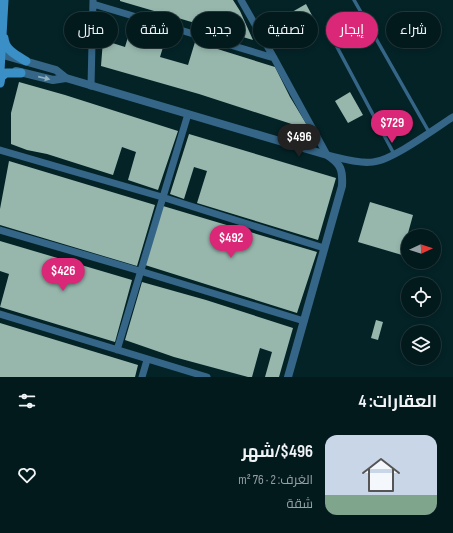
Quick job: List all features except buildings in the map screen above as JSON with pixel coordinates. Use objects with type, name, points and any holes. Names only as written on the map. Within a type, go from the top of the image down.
[{"type":"main road","points":[[4,0],[5,45],[12,52],[26,61]]},
{"type":"main road","points":[[0,71],[4,12]]},
{"type":"main road","points":[[0,83],[1,77],[6,73],[21,73]]},
{"type":"street","points":[[241,0],[327,155],[335,161],[342,171],[343,176],[342,186],[288,377]]},
{"type":"street","points":[[91,86],[93,2],[274,58]]},
{"type":"street","points":[[1,54],[56,70],[66,78],[91,86],[327,155],[361,162],[373,162],[394,154],[453,117]]},
{"type":"street","points":[[0,67],[53,80],[66,78]]},
{"type":"street","points":[[117,350],[188,114]]},
{"type":"street","points":[[0,150],[162,197],[324,248]]},
{"type":"street","points":[[0,230],[304,321]]},
{"type":"street","points":[[0,314],[204,377]]},
{"type":"street","points":[[142,377],[147,360]]},
{"type":"lane","points":[[354,0],[429,132]]},
{"type":"lane","points":[[338,48],[394,154]]}]
